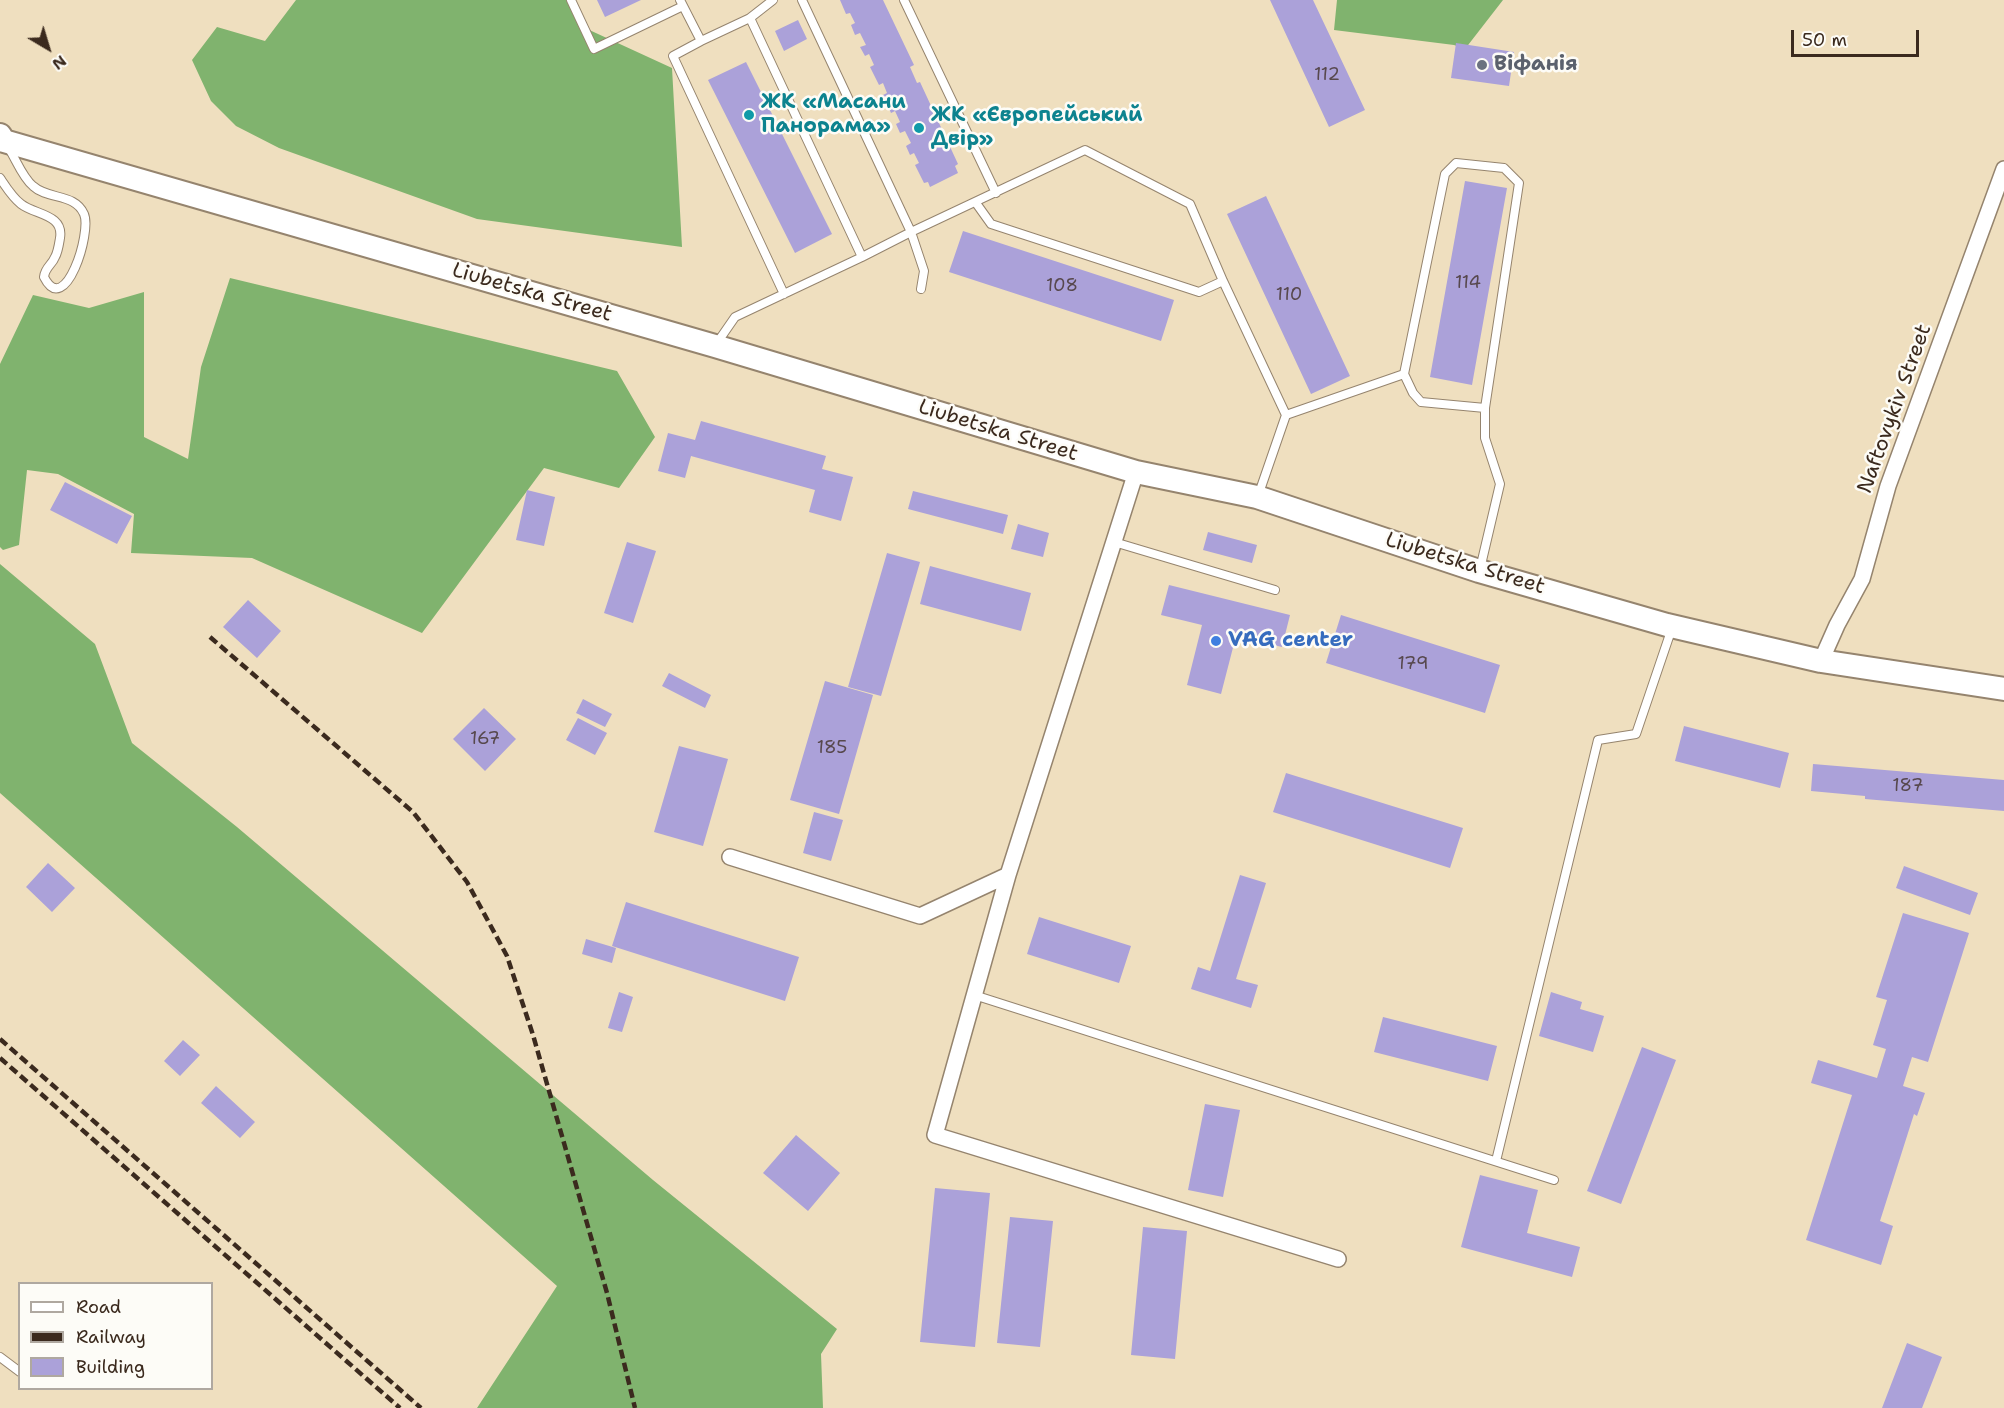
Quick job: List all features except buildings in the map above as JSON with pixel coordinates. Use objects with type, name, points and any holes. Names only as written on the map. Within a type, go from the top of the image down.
[{"type":"main road","name":"Liubetska Street","points":[[1,139],[715,346],[1136,472],[1257,497],[1479,571],[1673,626],[1821,661],[2004,688]]},
{"type":"street","name":"Naftovykiv Street","points":[[1821,661],[1862,579],[1888,486],[2004,169]]},
{"type":"street","points":[[1136,472],[1008,875],[935,1135],[1338,1259]]},
{"type":"street","points":[[730,857],[920,916],[1008,875]]},
{"type":"lane","points":[[571,0],[594,49],[681,3],[701,41]]},
{"type":"lane","points":[[773,0],[750,18],[673,56],[783,294]]},
{"type":"lane","points":[[802,0],[911,232],[924,272],[921,289]]},
{"type":"lane","points":[[904,0],[996,193]]},
{"type":"lane","points":[[750,18],[862,257]]},
{"type":"lane","points":[[0,178],[19,202],[28,209],[50,217],[58,225],[60,238],[56,256],[47,266],[44,277],[50,286],[61,287],[67,283],[76,268],[87,225],[85,215],[71,200],[43,192],[33,186],[1,139]]},
{"type":"lane","points":[[715,346],[735,317],[1085,150],[1190,204],[1286,416],[1257,497]]},
{"type":"lane","points":[[1479,571],[1500,484],[1485,438],[1485,408],[1519,183],[1504,168],[1456,163],[1445,174],[1404,374],[1420,402],[1485,408]]},
{"type":"lane","points":[[976,203],[991,224],[1199,292],[1223,281]]},
{"type":"lane","points":[[1286,416],[1404,374]]},
{"type":"lane","points":[[1114,542],[1275,590]]},
{"type":"lane","points":[[1496,1161],[1598,740],[1636,734],[1673,626]]},
{"type":"lane","points":[[974,995],[1554,1180]]},
{"type":"lane","points":[[0,1357],[18,1370]]},
{"type":"green space","points":[[296,0],[575,0],[585,28],[672,68],[682,247],[477,219],[279,148],[236,126],[211,101],[192,60],[217,27],[265,41]]},
{"type":"green space","points":[[1337,0],[1503,0],[1465,49],[1454,45],[1334,30]]},
{"type":"green space","points":[[230,278],[617,371],[655,437],[619,488],[544,468],[422,633],[252,558],[131,553],[134,514],[58,474],[27,470],[19,545],[3,550],[0,547],[0,364],[33,295],[89,308],[144,292],[144,437],[188,459],[201,367]]},
{"type":"green space","points":[[0,564],[95,644],[132,743],[237,827],[653,1180],[837,1329],[821,1354],[823,1408],[477,1408],[557,1286],[0,793]]},
{"type":"railway","points":[[210,637],[413,812],[467,882],[507,956],[533,1035],[607,1293],[635,1408]]},
{"type":"railway","points":[[0,1039],[421,1408]]},
{"type":"railway","points":[[0,1058],[400,1408]]},
{"type":"place","name":"Віфанія","points":[[1482,65]]},
{"type":"place","name":"ЖК «Масани Панорама»","points":[[749,115]]},
{"type":"place","name":"ЖК «Європейський Двір»","points":[[919,128]]},
{"type":"place","name":"VAG center","points":[[1216,641]]}]
